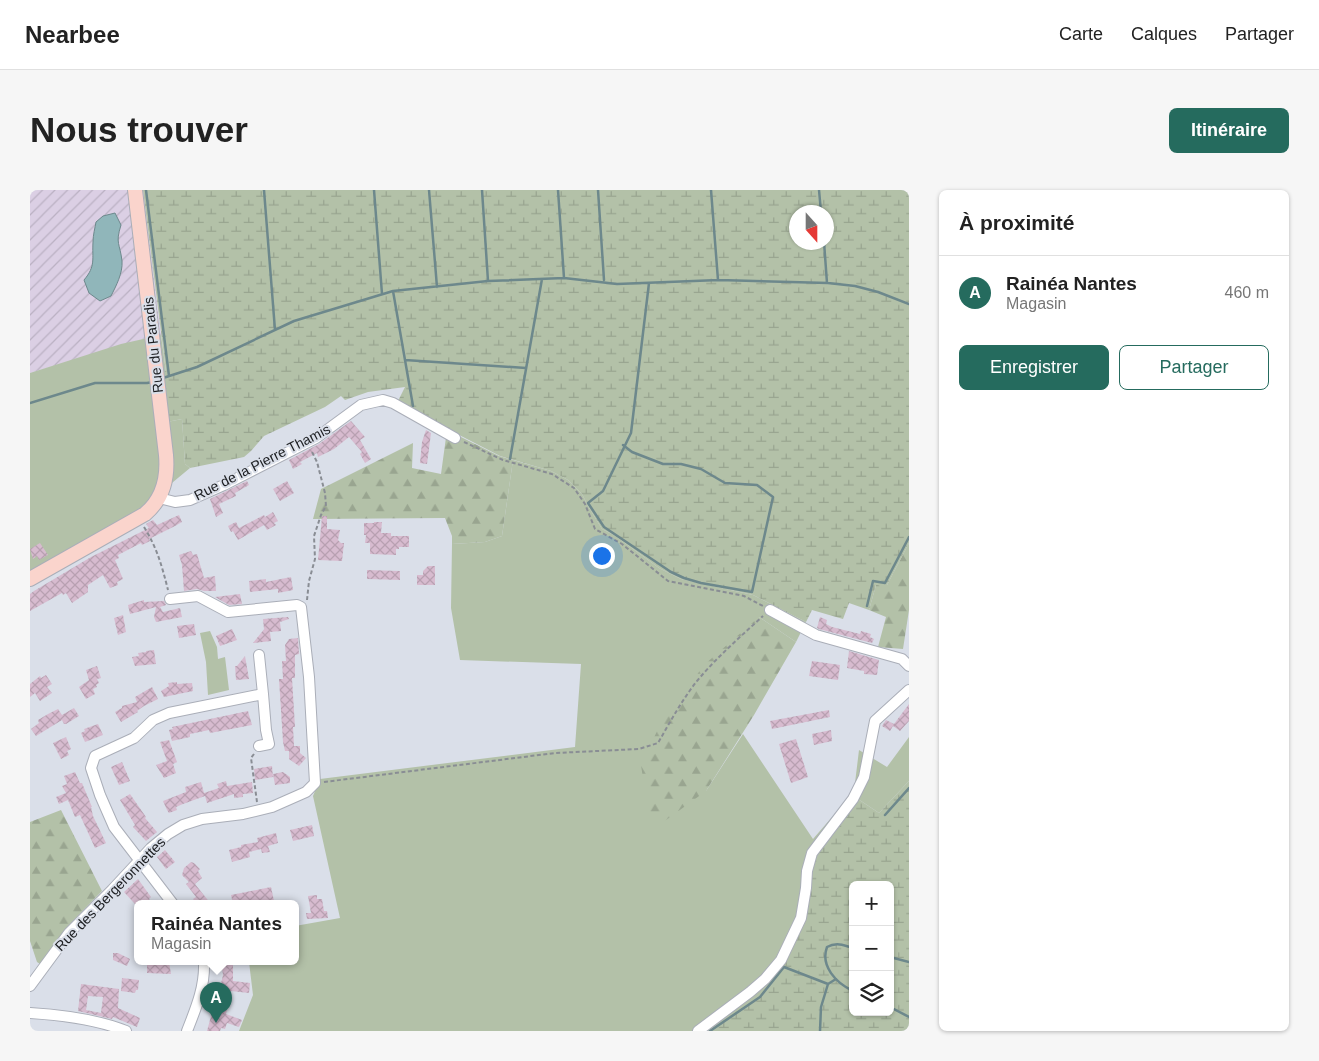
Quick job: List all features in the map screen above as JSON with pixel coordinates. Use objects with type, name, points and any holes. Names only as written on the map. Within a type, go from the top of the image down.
[{"type":"main road","name":"Rue du Paradis","points":[[135,190],[168,471],[159,498]]},
{"type":"main road","points":[[30,579],[139,518],[150,510],[159,498]]},
{"type":"street","name":"Rue de la Pierre Thamis","points":[[159,498],[175,502],[190,500],[307,442],[331,428],[361,405],[383,400],[393,403],[455,438]]},
{"type":"street","points":[[170,599],[198,596],[228,612],[297,605],[301,607],[309,677],[315,783]]},
{"type":"street","points":[[770,610],[816,635],[902,659],[909,666]]},
{"type":"street","points":[[259,655],[269,744],[259,746]]},
{"type":"street","points":[[698,1031],[750,992],[782,960],[801,918],[807,871],[812,853],[853,799],[864,777],[875,721],[909,690]]},
{"type":"street","points":[[170,900],[114,827],[91,768],[95,756],[134,738],[153,720],[169,713],[264,694]]},
{"type":"street","name":"Rue des Bergeronnettes","points":[[30,986],[69,933],[159,840],[183,825],[202,819],[231,816],[272,807],[297,796],[311,788],[315,783]]},
{"type":"street","points":[[187,1031],[201,994],[204,965]]},
{"type":"street","points":[[30,1013],[57,1015],[109,1024],[126,1031]]},
{"type":"path","points":[[315,783],[555,753],[640,749],[658,743],[672,718],[697,682],[717,659],[770,610],[744,596],[668,581],[622,544],[596,529],[585,504],[574,488],[552,474],[503,460],[455,438]]},
{"type":"path","points":[[301,607],[306,604],[308,598],[309,581],[315,559],[314,536],[326,506],[317,462],[307,442]]},
{"type":"path","points":[[139,518],[161,559],[170,599]]},
{"type":"path","points":[[258,810],[251,758],[259,746]]},
{"type":"shaded area","points":[[30,190],[143,190],[161,335],[30,373]]},
{"type":"shaded area","points":[[115,213],[121,225],[118,240],[122,261],[121,270],[111,296],[100,301],[89,293],[84,280],[92,266],[93,237],[96,222],[103,216]]},
{"type":"green space","points":[[143,190],[909,190],[909,543],[887,585],[876,585],[869,610],[849,603],[843,619],[812,610],[806,622],[753,595],[681,579],[659,568],[614,535],[602,529],[582,494],[568,480],[551,471],[500,456],[397,403],[405,387],[368,392],[345,400],[341,396],[325,407],[264,436],[244,457],[190,468],[185,464],[182,419],[167,422],[160,374],[166,371]]},
{"type":"green space","points":[[161,335],[166,372],[167,422],[182,419],[185,464],[190,468],[143,507],[30,572],[30,373],[121,344]]},
{"type":"green space","points":[[447,430],[499,456],[513,460],[502,536],[485,542],[452,544],[452,536],[445,518],[313,519],[321,489],[413,443],[412,468],[441,474]]},
{"type":"green space","points":[[513,460],[551,471],[568,480],[582,494],[602,529],[614,535],[659,568],[681,579],[753,595],[806,622],[796,642],[759,617],[706,791],[743,734],[813,839],[851,795],[855,783],[859,750],[887,767],[909,737],[909,781],[879,813],[858,799],[810,888],[765,985],[753,996],[704,1031],[239,1031],[253,995],[249,965],[299,965],[299,925],[340,918],[313,796],[320,779],[575,747],[581,664],[460,660],[451,608],[452,544],[485,542],[502,536]]},
{"type":"green space","points":[[909,543],[909,610],[903,649],[878,647],[886,617],[869,610],[876,585],[887,585]]},
{"type":"green space","points":[[759,617],[796,642],[754,715],[706,791],[651,831],[641,765],[659,727],[704,665]]},
{"type":"green space","points":[[210,631],[217,647],[218,659],[225,657],[229,690],[208,695],[206,662],[200,633]]},
{"type":"green space","points":[[909,781],[909,1031],[704,1031],[753,996],[765,985],[804,918],[812,858],[858,799],[879,813]]},
{"type":"green space","points":[[61,810],[102,891],[67,927],[40,964],[37,962],[30,941],[30,822]]},
{"type":"building","points":[[351,421],[365,437],[360,440],[371,459],[365,463],[360,454],[362,452],[349,437],[334,449],[318,457],[317,453],[300,462],[302,464],[293,469],[289,460],[319,444]]},
{"type":"building","points":[[426,430],[431,433],[427,464],[420,463],[422,442]]},
{"type":"building","points":[[247,481],[249,485],[235,493],[236,496],[219,504],[223,513],[216,517],[210,499]]},
{"type":"building","points":[[287,481],[294,493],[280,501],[273,489]]},
{"type":"building","points":[[273,512],[278,521],[274,523],[276,525],[267,530],[264,525],[238,540],[233,531],[231,532],[228,526],[236,522],[239,528]]},
{"type":"building","points":[[179,515],[182,522],[149,539],[150,541],[142,545],[141,543],[118,555],[119,558],[115,560],[123,579],[117,582],[118,585],[110,588],[103,575],[88,585],[88,592],[72,603],[66,593],[63,595],[62,593],[30,611],[30,594],[34,591],[91,557],[149,528],[146,524],[153,520],[157,525]]},
{"type":"building","points":[[322,516],[327,516],[327,529],[340,530],[338,540],[344,543],[342,561],[318,560]]},
{"type":"building","points":[[382,522],[381,533],[391,533],[391,536],[409,536],[409,547],[399,547],[399,549],[396,549],[396,555],[370,554],[370,543],[365,543],[364,523]]},
{"type":"building","points":[[40,543],[48,555],[39,560],[37,556],[33,559],[30,549]]},
{"type":"building","points":[[191,551],[193,555],[197,554],[204,578],[215,576],[216,591],[197,589],[184,591],[182,565],[179,555]]},
{"type":"building","points":[[428,566],[435,566],[435,585],[417,585],[417,575],[423,575],[423,571]]},
{"type":"building","points":[[367,570],[400,571],[400,580],[367,579]]},
{"type":"building","points":[[291,577],[293,590],[278,593],[278,589],[250,592],[249,581],[266,579],[266,582]]},
{"type":"building","points":[[240,594],[242,604],[229,605],[215,597]]},
{"type":"building","points":[[144,600],[144,602],[164,601],[166,605],[160,607],[163,612],[180,608],[182,617],[156,622],[154,617],[156,607],[130,614],[128,605]]},
{"type":"building","points":[[123,615],[126,632],[118,635],[114,618]]},
{"type":"building","points":[[288,617],[289,619],[280,622],[281,631],[270,632],[271,641],[253,643],[265,628],[263,619]]},
{"type":"building","points":[[820,617],[827,620],[826,624],[832,627],[860,634],[861,631],[871,634],[870,637],[874,639],[872,643],[819,629],[817,628]]},
{"type":"building","points":[[194,624],[196,635],[179,638],[177,626]]},
{"type":"building","points":[[232,629],[237,640],[220,646],[216,636]]},
{"type":"building","points":[[298,638],[299,654],[295,655],[295,678],[292,678],[295,727],[293,727],[294,746],[300,746],[300,753],[306,758],[299,766],[289,759],[289,751],[285,751],[279,679],[283,679],[282,661],[286,661],[285,645],[289,639]]},
{"type":"building","points":[[154,650],[156,664],[135,666],[132,657],[139,656],[138,653]]},
{"type":"building","points":[[849,651],[879,660],[877,675],[864,674],[864,671],[847,668]]},
{"type":"building","points":[[245,656],[249,679],[236,680],[235,666]]},
{"type":"building","points":[[812,661],[840,665],[838,680],[809,676]]},
{"type":"building","points":[[97,666],[101,678],[97,679],[99,683],[93,689],[95,694],[86,699],[79,687],[89,680],[86,670]]},
{"type":"building","points":[[46,675],[52,684],[47,687],[52,693],[40,701],[35,693],[30,697],[30,684],[40,676],[41,678]]},
{"type":"building","points":[[177,682],[177,684],[192,683],[193,691],[164,697],[161,691],[169,686],[168,683]]},
{"type":"building","points":[[152,687],[158,699],[121,722],[115,712],[122,708],[122,706],[137,702],[135,697]]},
{"type":"building","points":[[909,704],[909,721],[900,731],[893,726],[890,731],[882,726],[886,720],[894,724]]},
{"type":"building","points":[[74,708],[79,716],[66,724],[62,720],[36,736],[31,729],[39,723],[38,720],[58,709],[62,715]]},
{"type":"building","points":[[829,710],[830,717],[772,729],[770,721]]},
{"type":"building","points":[[248,711],[252,725],[210,733],[209,730],[190,734],[190,737],[172,741],[169,730],[173,729],[172,727]]},
{"type":"building","points":[[98,724],[103,735],[85,742],[81,733],[85,731],[84,729]]},
{"type":"building","points":[[831,730],[832,741],[814,745],[812,734]]},
{"type":"building","points":[[66,737],[71,749],[67,751],[69,755],[61,759],[53,743]]},
{"type":"building","points":[[796,739],[808,777],[791,783],[779,744]]},
{"type":"building","points":[[169,740],[177,762],[173,764],[176,773],[164,778],[156,765],[167,761],[160,742]]},
{"type":"building","points":[[122,762],[130,781],[119,785],[111,767]]},
{"type":"building","points":[[272,766],[273,777],[255,780],[254,769]]},
{"type":"building","points":[[75,772],[80,783],[82,783],[92,807],[93,816],[106,843],[95,848],[80,815],[75,817],[68,800],[59,804],[56,797],[66,793],[62,786],[67,784],[64,776]]},
{"type":"building","points":[[283,772],[290,777],[290,783],[275,785],[273,774]]},
{"type":"building","points":[[226,781],[227,786],[252,782],[253,793],[243,794],[243,797],[234,798],[234,794],[207,803],[205,796],[176,807],[177,810],[169,813],[163,801],[186,792],[185,787],[201,782],[204,793],[219,788],[217,784]]},
{"type":"building","points":[[130,794],[145,818],[157,832],[146,841],[133,827],[135,825],[120,800]]},
{"type":"building","points":[[312,825],[314,836],[293,841],[290,830]]},
{"type":"building","points":[[276,833],[278,843],[268,846],[270,852],[262,853],[261,849],[249,852],[250,857],[232,862],[229,850],[241,847],[241,845],[258,842],[257,838]]},
{"type":"building","points":[[165,850],[175,862],[166,869],[157,857]]},
{"type":"building","points":[[191,862],[200,869],[198,871],[202,878],[195,884],[208,900],[193,899],[196,897],[186,884],[189,882],[182,875],[184,868]]},
{"type":"building","points":[[138,879],[151,897],[150,900],[134,900],[134,903],[124,892]]},
{"type":"building","points":[[271,887],[274,900],[232,900],[231,895]]},
{"type":"building","points":[[317,895],[317,899],[322,899],[324,911],[327,911],[328,918],[307,919],[306,913],[311,913],[308,896]]},
{"type":"building","points":[[113,953],[118,953],[130,959],[127,966],[113,960]]},
{"type":"building","points":[[147,965],[170,965],[171,974],[147,973]]},
{"type":"building","points":[[221,965],[233,965],[233,981],[250,983],[249,993],[231,991],[226,1014],[242,1020],[239,1027],[227,1023],[225,1029],[221,1028],[220,1031],[207,1031],[214,1005],[216,1005],[223,975]]},
{"type":"building","points":[[122,978],[139,980],[138,990],[135,993],[121,991]]},
{"type":"building","points":[[81,984],[119,989],[118,1008],[140,1018],[137,1027],[113,1017],[112,1019],[78,1011]],"holes":[[[88,996],[103,997],[101,1013],[86,1010]]]},
{"type":"waterway","points":[[146,190],[169,376]]},
{"type":"waterway","points":[[264,190],[275,330]]},
{"type":"waterway","points":[[374,190],[382,294]]},
{"type":"waterway","points":[[429,190],[437,287]]},
{"type":"waterway","points":[[482,190],[488,281]]},
{"type":"waterway","points":[[558,190],[564,278]]},
{"type":"waterway","points":[[598,190],[604,280]]},
{"type":"waterway","points":[[711,190],[718,280]]},
{"type":"waterway","points":[[819,190],[820,205]]},
{"type":"waterway","points":[[825,250],[827,283]]},
{"type":"waterway","points":[[163,378],[197,367],[294,321],[393,291],[488,281],[564,278],[617,284],[719,280],[828,283],[855,286],[878,292],[909,304]]},
{"type":"waterway","points":[[510,459],[542,279]]},
{"type":"waterway","points":[[623,445],[632,452],[663,464],[681,464],[701,469],[725,483],[757,485],[773,497],[752,592],[701,583],[671,572],[604,527],[588,503],[603,491],[631,433],[649,283]]},
{"type":"waterway","points":[[393,291],[413,406]]},
{"type":"waterway","points":[[405,360],[526,368]]},
{"type":"waterway","points":[[30,403],[95,383],[153,382]]},
{"type":"waterway","points":[[867,606],[873,581],[885,583],[909,537]]},
{"type":"waterway","points":[[885,815],[909,788]]},
{"type":"waterway","points":[[849,947],[837,944],[827,947],[825,954],[828,967],[835,979],[849,989]]},
{"type":"waterway","points":[[894,958],[909,962]]},
{"type":"waterway","points":[[710,1031],[760,997],[784,967],[828,984],[836,979]]},
{"type":"waterway","points":[[820,1031],[821,1007],[828,984]]},
{"type":"waterway","points":[[894,1009],[909,1017]]},
{"type":"place","name":"Rainéa Nantes","points":[[216,1023]]}]
